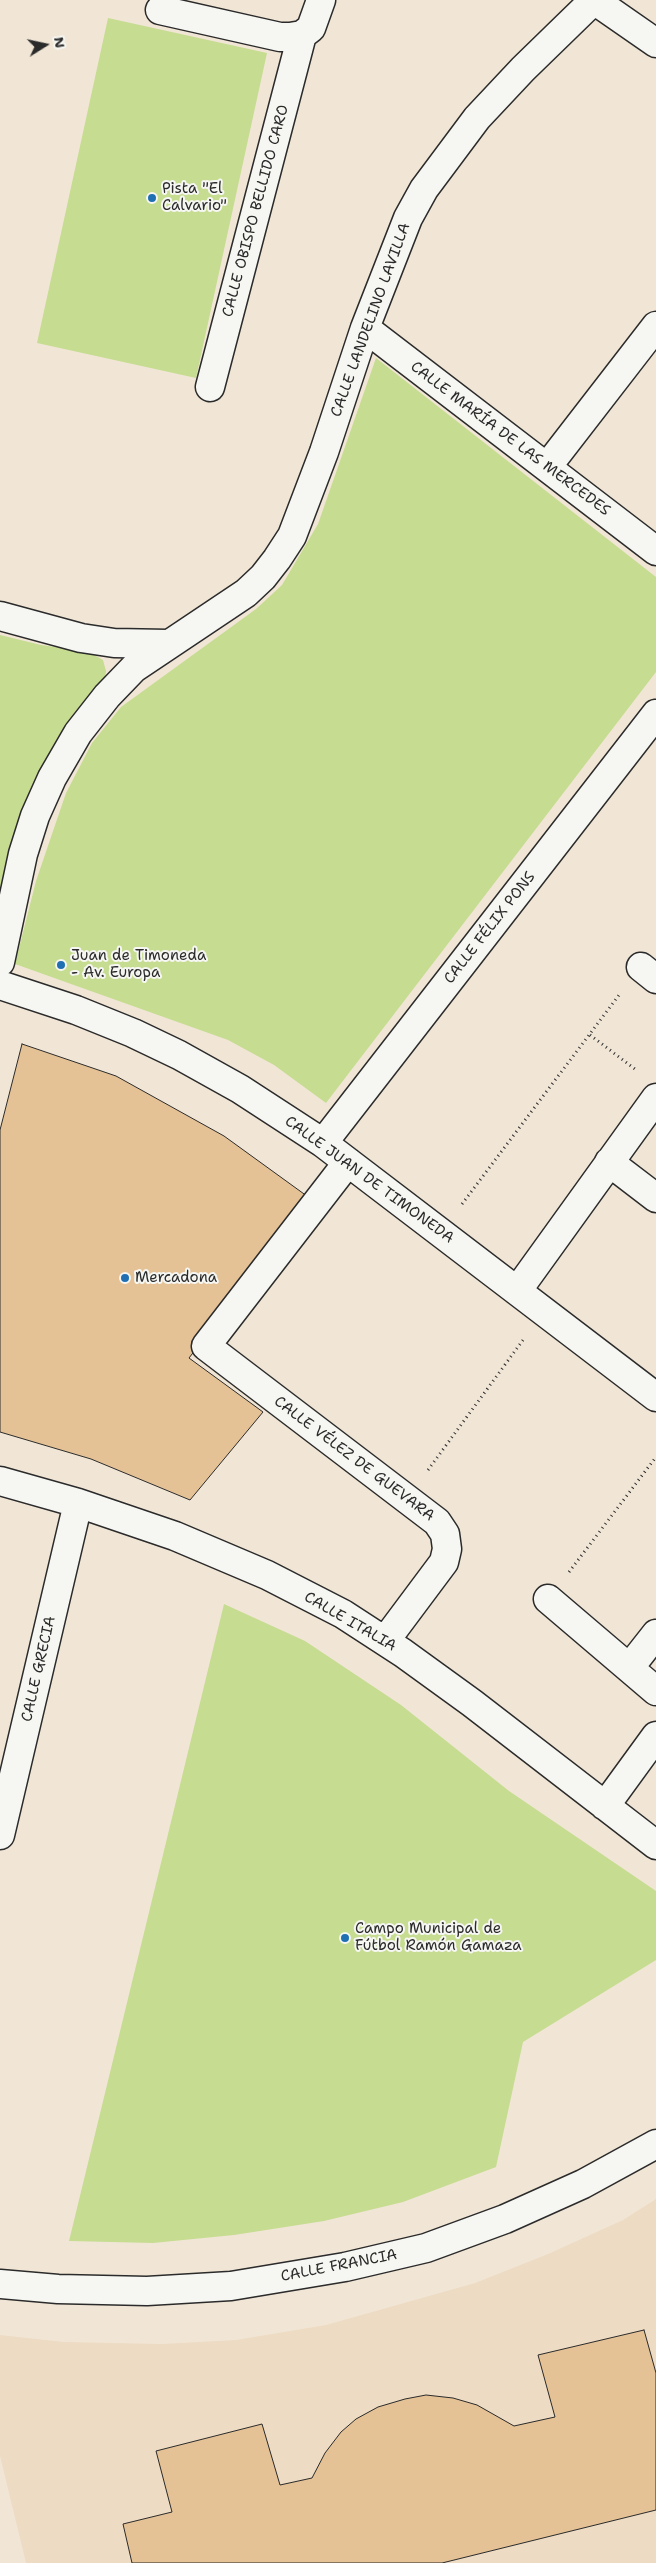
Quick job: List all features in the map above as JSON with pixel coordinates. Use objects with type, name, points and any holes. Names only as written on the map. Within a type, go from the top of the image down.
[{"type":"street","name":"CALLE OBISPO BELLIDO CARO","points":[[210,387],[302,35],[311,28],[320,0]]},
{"type":"street","points":[[594,0],[656,43]]},
{"type":"street","name":"CALLE LANDELINO LAVILLA","points":[[0,962],[24,854],[35,816],[52,778],[78,733],[107,696],[134,668],[246,593],[264,577],[292,536],[324,452],[365,328],[408,218],[424,189],[477,118],[523,69],[594,0]]},
{"type":"street","points":[[160,10],[280,37],[302,35]]},
{"type":"street","points":[[547,467],[656,326]]},
{"type":"street","name":"CALLE MARÍA DE LAS MERCEDES","points":[[365,328],[656,550]]},
{"type":"street","points":[[0,616],[81,638],[114,643],[168,644]]},
{"type":"street","name":"CALLE FÉLIX PONS","points":[[324,1142],[656,714]]},
{"type":"street","name":"CALLE JUAN DE TIMONEDA","points":[[0,985],[76,1010],[179,1055],[240,1089],[324,1142],[656,1397]]},
{"type":"street","points":[[517,1291],[656,1098]]},
{"type":"street","name":"CALLE VÉLEZ DE GUEVARA","points":[[348,1162],[206,1346],[437,1522],[445,1534],[448,1548],[444,1562],[385,1641]]},
{"type":"street","points":[[610,1162],[656,1198]]},
{"type":"street","name":"CALLE ITALIA","points":[[0,1482],[78,1502],[175,1536],[267,1575],[343,1614],[385,1641],[472,1703],[656,1846]]},
{"type":"street","name":"CALLE GRECIA","points":[[0,1835],[78,1502]]},
{"type":"street","points":[[548,1598],[656,1691]]},
{"type":"street","points":[[630,1667],[656,1634]]},
{"type":"street","points":[[606,1806],[656,1736]]},
{"type":"street","name":"CALLE FRANCIA","points":[[0,2284],[58,2290],[146,2291],[231,2286],[345,2268],[426,2248],[506,2219],[583,2184],[656,2144]]},
{"type":"path","points":[[440,1232],[590,1035],[648,973]]},
{"type":"path","points":[[590,1035],[641,1074]]},
{"type":"path","points":[[407,1499],[544,1311]]},
{"type":"path","points":[[548,1598],[656,1456]]},
{"type":"shaded area","points":[[656,2199],[656,2563],[26,2563],[0,2456],[0,2335],[64,2342],[162,2344],[236,2340],[326,2325],[475,2283],[548,2254],[623,2220]]},
{"type":"green space","name":"Pista \"El Calvario\"","points":[[108,18],[267,53],[196,378],[37,343]]},
{"type":"green space","points":[[376,358],[656,577],[656,672],[326,1103],[274,1065],[228,1040],[15,964],[36,881],[66,793],[92,743],[121,707],[256,609],[282,585],[318,524]]},
{"type":"green space","points":[[0,635],[41,645],[89,652],[103,660],[106,671],[105,680],[53,746],[29,794],[0,905]]},
{"type":"green space","name":"Campo Municipal de Fútbol Ramón Gamaza","points":[[224,1604],[305,1641],[401,1705],[509,1791],[656,1891],[656,1960],[523,2042],[496,2167],[403,2202],[324,2221],[234,2235],[153,2243],[69,2241]]},
{"type":"building","name":"Mercadona","points":[[22,1044],[116,1076],[224,1136],[311,1199],[189,1358],[263,1412],[190,1500],[91,1459],[0,1432],[0,1130]]},
{"type":"building","points":[[644,2330],[656,2373],[656,2510],[442,2563],[132,2563],[123,2524],[172,2512],[156,2451],[262,2424],[280,2485],[312,2478],[325,2453],[341,2432],[356,2419],[378,2407],[405,2399],[426,2395],[453,2398],[477,2405],[514,2426],[555,2417],[538,2355]]},
{"type":"place","name":"Pista \"El Calvario\"","points":[[152,198]]},
{"type":"place","name":"Juan de Timoneda - Av. Europa","points":[[61,965]]},
{"type":"place","name":"Mercadona","points":[[125,1278]]},
{"type":"place","name":"Campo Municipal de Fútbol Ramón Gamaza","points":[[345,1938]]}]
